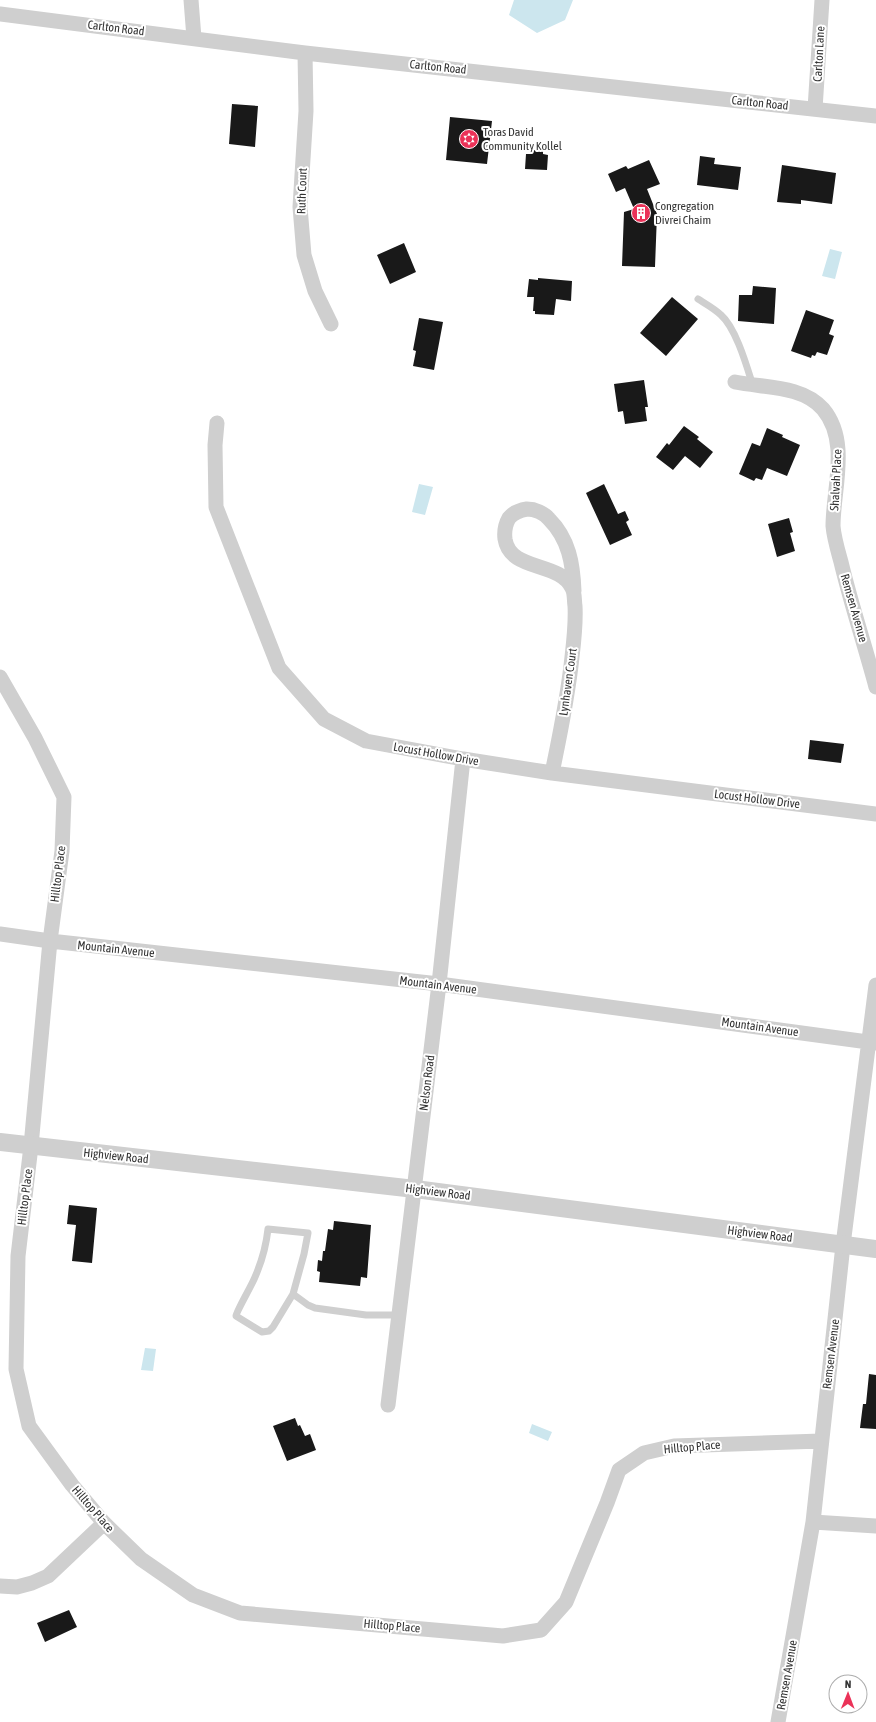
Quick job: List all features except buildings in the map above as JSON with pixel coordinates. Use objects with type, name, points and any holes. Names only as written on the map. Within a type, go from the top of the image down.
[{"type":"street","points":[[191,0],[194,38]]},
{"type":"street","name":"Carlton Lane","points":[[815,109],[822,0]]},
{"type":"street","name":"Carlton Road","points":[[0,14],[305,53],[876,116]]},
{"type":"street","name":"Ruth Court","points":[[305,53],[306,111],[300,207],[304,248],[315,291],[331,324]]},
{"type":"street","name":"Shalvah Place","points":[[735,382],[753,386],[794,391],[811,399],[822,408],[832,420],[837,440],[838,467],[833,528]]},
{"type":"street","name":"Locust Hollow Drive","points":[[217,423],[215,445],[216,507],[279,668],[324,719],[366,741],[463,759],[552,773],[876,814]]},
{"type":"street","name":"Lynhaven Court","points":[[552,773],[569,691],[576,621],[573,571],[570,554],[558,530],[548,517],[531,509],[523,510],[510,517],[505,526],[504,534],[510,551],[516,557],[526,562],[563,577],[569,582],[574,591]]},
{"type":"street","name":"Remsen Avenue","points":[[833,528],[847,586],[869,637],[876,688]]},
{"type":"street","name":"Hilltop Place","points":[[0,677],[35,738],[64,797],[62,850],[50,941],[31,1146],[18,1256],[16,1369],[29,1426],[72,1485],[104,1523],[141,1559],[193,1595],[240,1613],[503,1636],[542,1630],[566,1602],[619,1470],[644,1453],[674,1446],[821,1441]]},
{"type":"street","name":"Nelson Road","points":[[388,1405],[439,984],[463,759]]},
{"type":"street","name":"Mountain Avenue","points":[[0,934],[50,941],[439,984],[872,1042]]},
{"type":"street","name":"Remsen Avenue","points":[[778,1722],[813,1522],[843,1245],[872,1042],[876,985]]},
{"type":"street","name":"Highview Road","points":[[0,1142],[415,1189],[876,1250]]},
{"type":"street","points":[[813,1522],[876,1526]]},
{"type":"street","points":[[0,1586],[17,1587],[32,1583],[48,1576],[104,1523]]},
{"type":"lane","points":[[698,299],[722,315],[730,326],[744,357],[753,386]]},
{"type":"lane","points":[[268,1229],[308,1233],[294,1294],[269,1331],[262,1332],[236,1316],[265,1252],[268,1229]]},
{"type":"lane","points":[[294,1294],[308,1305],[315,1308],[366,1315],[400,1315]]},
{"type":"water","points":[[514,0],[573,0],[565,20],[537,33],[509,15]]},
{"type":"water","points":[[830,249],[842,252],[835,279],[822,276]]},
{"type":"water","points":[[419,484],[433,487],[425,515],[412,512]]},
{"type":"water","points":[[145,1348],[156,1349],[153,1371],[141,1370]]},
{"type":"water","points":[[532,1424],[552,1432],[548,1441],[529,1433]]},
{"type":"place","name":"Toras David Community Kollel","points":[[469,139]]},
{"type":"place","name":"Congregation Divrei Chaim","points":[[641,213]]}]
